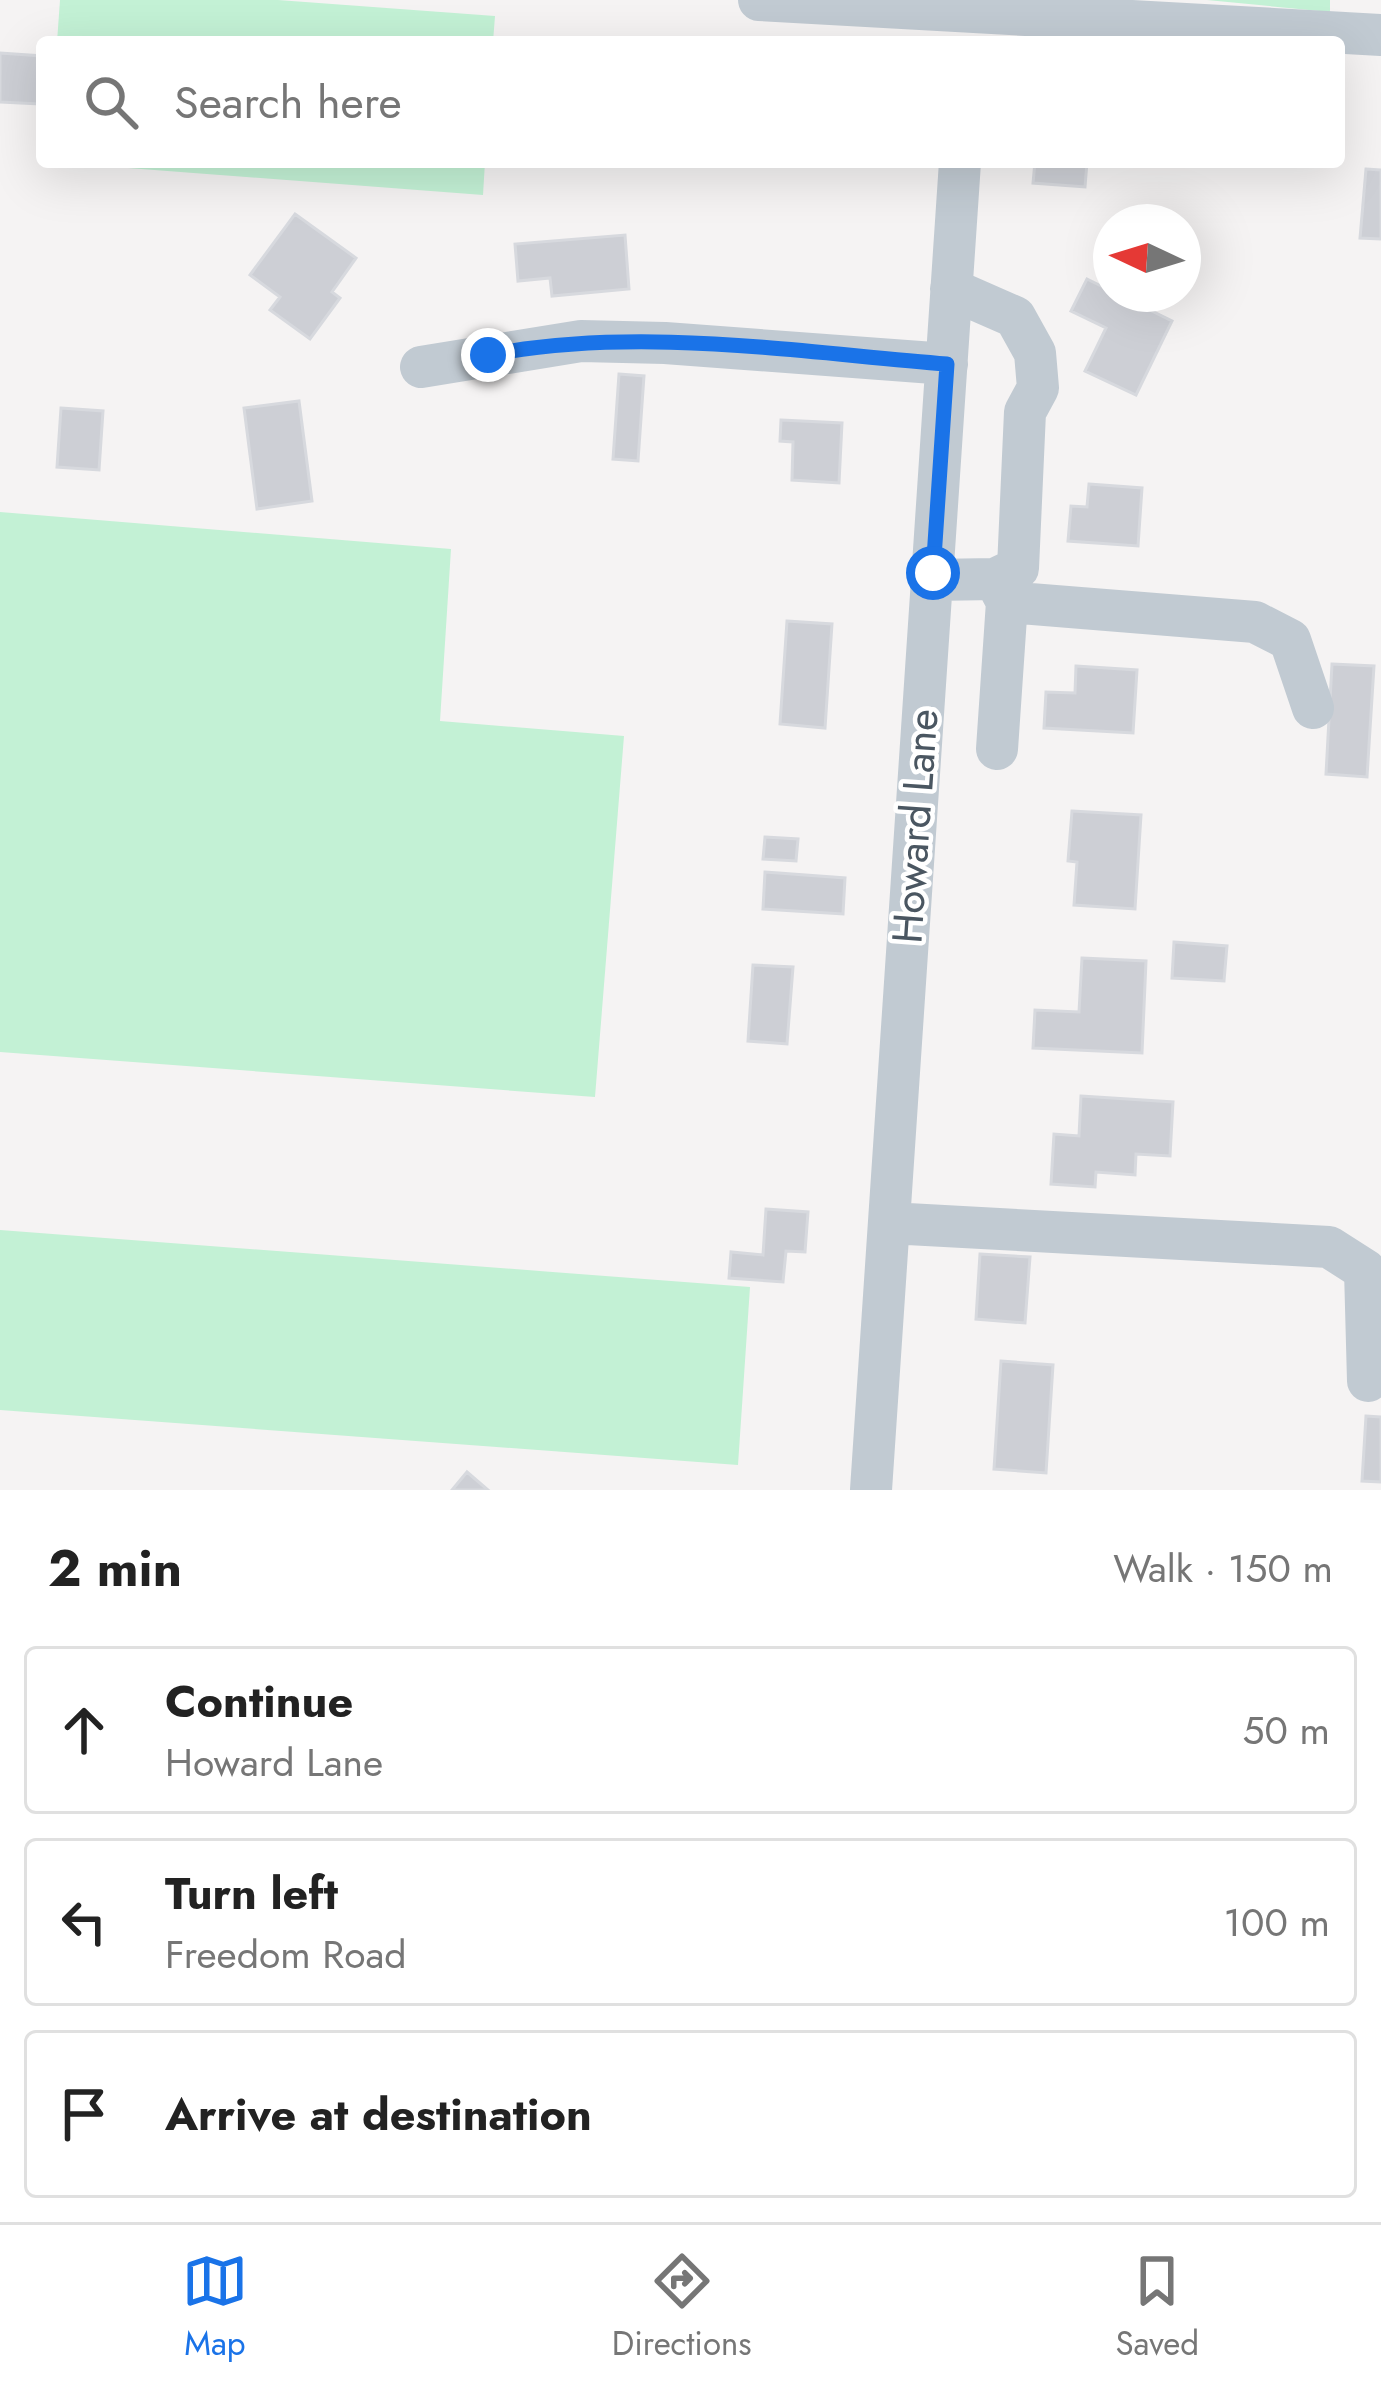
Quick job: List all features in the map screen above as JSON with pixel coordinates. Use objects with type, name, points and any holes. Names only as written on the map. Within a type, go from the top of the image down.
[{"type":"street","points":[[759,0],[969,19],[1381,35]]},
{"type":"street","name":"Howard Lane","points":[[871,1490],[960,168]]},
{"type":"street","points":[[951,289],[1016,317],[1035,353],[1038,388],[1025,412],[1018,568],[1000,590],[997,749]]},
{"type":"street","points":[[421,367],[581,341],[947,364]]},
{"type":"street","points":[[932,580],[1255,622],[1290,640],[1313,708]]},
{"type":"street","points":[[889,1223],[1329,1247],[1365,1270],[1368,1381]]},
{"type":"green space","points":[[60,0],[278,0],[495,16],[493,36],[57,36]]},
{"type":"green space","points":[[1207,0],[1330,0],[1330,12]]},
{"type":"green space","points":[[128,168],[485,168],[483,195]]},
{"type":"green space","points":[[0,512],[451,549],[440,721],[624,736],[595,1097],[0,1052]]},
{"type":"green space","points":[[0,1230],[750,1287],[738,1465],[0,1410]]},
{"type":"building","points":[[0,53],[36,56],[36,104],[0,102]]},
{"type":"building","points":[[1034,168],[1087,168],[1085,187],[1033,183]]},
{"type":"building","points":[[1366,169],[1381,170],[1381,239],[1360,238]]},
{"type":"building","points":[[295,214],[356,258],[332,292],[340,298],[310,339],[270,310],[280,297],[250,275]]},
{"type":"building","points":[[625,235],[629,289],[552,296],[550,278],[518,281],[515,244]]},
{"type":"building","points":[[1087,279],[1093,282],[1093,312],[1154,312],[1172,321],[1136,395],[1085,371],[1106,328],[1071,311]]},
{"type":"building","points":[[619,374],[644,376],[638,461],[613,459]]},
{"type":"building","points":[[299,401],[312,501],[257,509],[244,408]]},
{"type":"building","points":[[61,408],[103,411],[99,470],[57,467]]},
{"type":"building","points":[[781,420],[842,423],[839,483],[792,480],[793,442],[780,441]]},
{"type":"building","points":[[1089,484],[1142,488],[1138,546],[1068,541],[1071,506],[1087,507]]},
{"type":"building","points":[[787,621],[832,624],[825,728],[780,724]]},
{"type":"building","points":[[1332,664],[1374,666],[1367,777],[1326,774]]},
{"type":"building","points":[[1076,666],[1137,670],[1133,733],[1044,728],[1046,692],[1075,693]]},
{"type":"building","points":[[1072,811],[1141,815],[1135,909],[1074,905],[1077,862],[1068,861]]},
{"type":"building","points":[[765,837],[798,839],[796,861],[763,859]]},
{"type":"building","points":[[765,872],[845,878],[843,914],[763,909]]},
{"type":"building","points":[[1174,942],[1227,946],[1224,981],[1172,978]]},
{"type":"building","points":[[1082,958],[1146,961],[1142,1053],[1033,1048],[1035,1010],[1079,1012]]},
{"type":"building","points":[[753,965],[793,967],[787,1044],[748,1041]]},
{"type":"building","points":[[1081,1096],[1173,1102],[1170,1156],[1136,1154],[1135,1175],[1096,1172],[1095,1187],[1051,1184],[1054,1134],[1079,1136]]},
{"type":"building","points":[[766,1209],[808,1212],[805,1252],[786,1251],[783,1282],[729,1278],[731,1252],[763,1255]]},
{"type":"building","points":[[980,1254],[1030,1257],[1025,1323],[976,1319]]},
{"type":"building","points":[[1001,1361],[1053,1365],[1046,1473],[994,1469]]},
{"type":"building","points":[[1366,1416],[1381,1417],[1381,1482],[1362,1481]]},
{"type":"building","points":[[467,1472],[488,1490],[452,1490]]},
{"type":"route","points":[[488,355],[581,341],[947,364],[933,573]]}]
